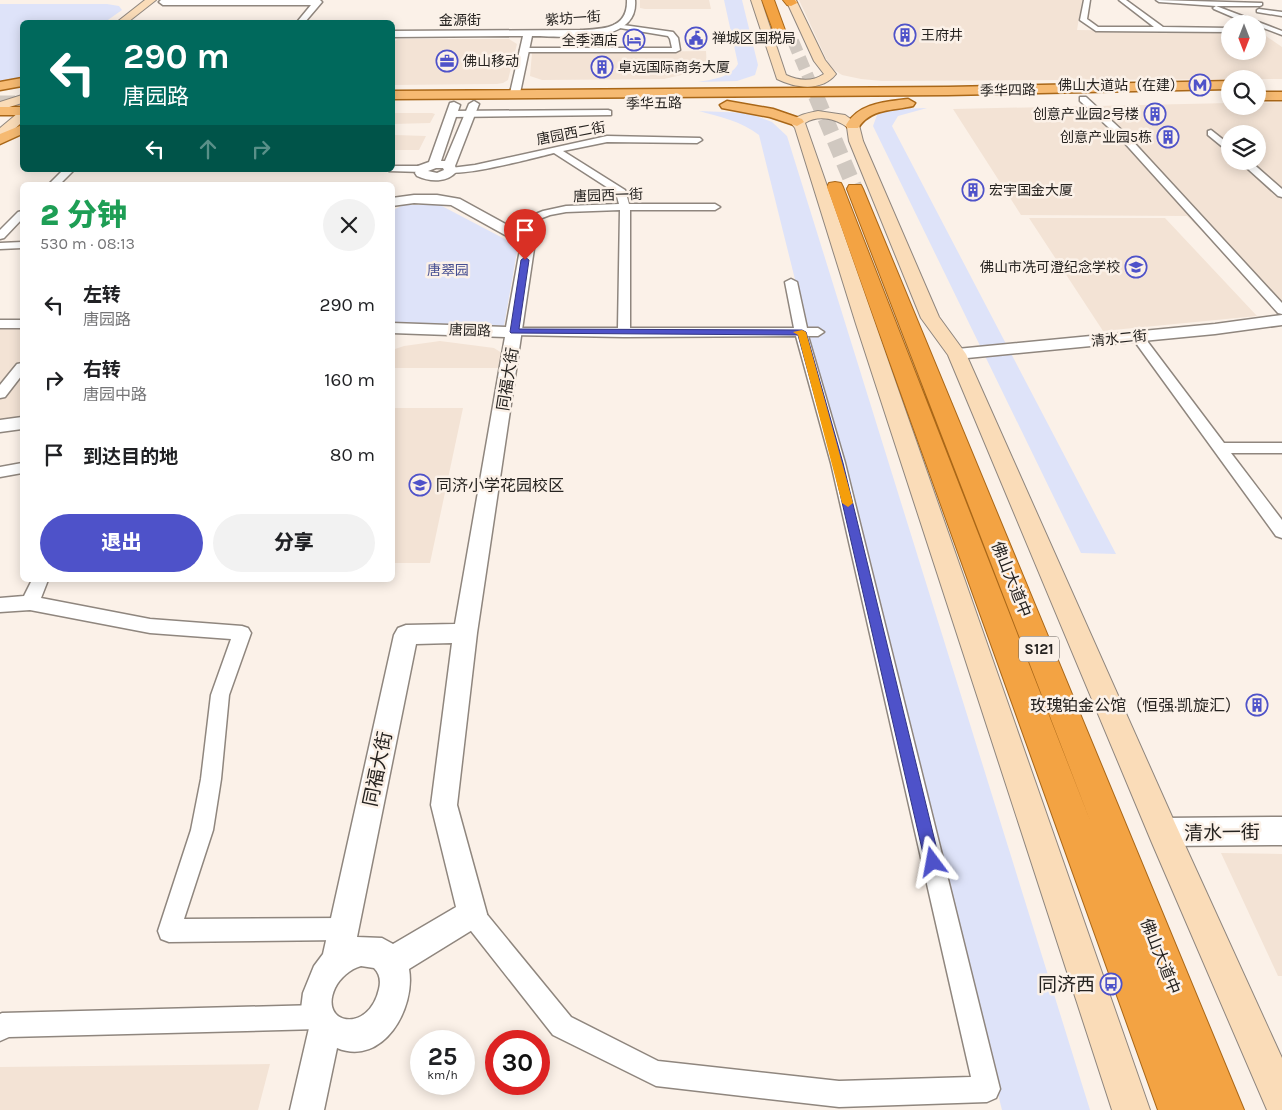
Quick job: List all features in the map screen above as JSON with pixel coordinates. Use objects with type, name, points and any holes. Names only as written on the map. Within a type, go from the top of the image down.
[{"type":"highway","points":[[768,0],[788,41],[778,0]]},
{"type":"highway","name":"佛山大道中","points":[[845,188],[912,360],[1222,1110]]},
{"type":"highway","points":[[865,324],[912,360],[930,318]]},
{"type":"highway","name":"佛山大道中","points":[[912,360],[1180,1110]]},
{"type":"main road","points":[[125,20],[151,0]]},
{"type":"main road","points":[[725,92],[758,87],[775,78],[778,72],[778,64],[756,0]]},
{"type":"main road","points":[[140,20],[164,1]]},
{"type":"main road","points":[[790,1],[820,61],[830,74],[856,84],[911,96]]},
{"type":"main road","points":[[778,72],[781,77],[787,80],[805,83],[821,81],[830,74]]},
{"type":"main road","points":[[0,88],[20,83]]},
{"type":"main road","name":"季华四路","points":[[911,96],[1221,84]]},
{"type":"main road","points":[[1266,84],[1282,84]]},
{"type":"main road","points":[[0,88],[20,90]]},
{"type":"main road","points":[[395,90],[547,94]]},
{"type":"main road","name":"季华五路","points":[[395,96],[725,92],[911,96]]},
{"type":"main road","points":[[853,125],[861,114],[869,110],[911,96]]},
{"type":"main road","name":"季华五路","points":[[395,102],[608,121],[708,103],[911,96]]},
{"type":"main road","name":"季华四路","points":[[911,96],[1083,99],[1221,96]]},
{"type":"main road","points":[[1266,96],[1282,96]]},
{"type":"main road","points":[[6,111],[20,101]]},
{"type":"main road","points":[[708,103],[773,113],[797,122],[801,127],[865,324],[1131,1110]]},
{"type":"main road","points":[[6,111],[20,107]]},
{"type":"main road","points":[[395,108],[471,109]]},
{"type":"main road","points":[[797,122],[806,118],[831,115],[843,118],[853,125],[856,141],[930,318],[956,354],[1163,832],[1282,1100]]},
{"type":"main road","points":[[0,135],[20,118]]},
{"type":"main road","points":[[0,140],[20,130]]},
{"type":"street","name":"紫坊一街","points":[[528,34],[605,31],[623,23],[632,12],[631,0]]},
{"type":"street","points":[[1087,0],[1083,20],[1096,29],[1221,30]]},
{"type":"street","points":[[1122,0],[1161,30]]},
{"type":"street","points":[[1159,0],[1205,4],[1282,6]]},
{"type":"street","points":[[164,1],[318,2],[304,20]]},
{"type":"street","points":[[1205,4],[1234,15]]},
{"type":"street","points":[[1260,6],[1282,14]]},
{"type":"street","points":[[524,50],[676,50],[674,38],[670,34],[616,26]]},
{"type":"street","points":[[1266,27],[1279,31]]},
{"type":"street","points":[[1266,30],[1279,31]]},
{"type":"street","points":[[594,50],[596,32]]},
{"type":"street","name":"金源街","points":[[395,34],[528,34]]},
{"type":"street","points":[[515,92],[528,34]]},
{"type":"street","points":[[1083,99],[1124,137],[1282,310]]},
{"type":"street","points":[[437,199],[442,181],[471,109]]},
{"type":"street","points":[[414,199],[424,173],[434,164],[452,110]]},
{"type":"street","name":"唐园西二街","points":[[448,170],[475,168],[555,150],[608,121],[698,140]]},
{"type":"street","points":[[1211,133],[1221,142]]},
{"type":"street","points":[[555,150],[621,192],[625,207],[624,333]]},
{"type":"street","points":[[434,164],[448,170]]},
{"type":"street","points":[[395,169],[424,173],[437,177],[448,170]]},
{"type":"street","points":[[1254,170],[1282,194]]},
{"type":"street","points":[[56,182],[66,172]]},
{"type":"street","points":[[395,202],[437,199],[455,202],[504,229]]},
{"type":"street","name":"唐园西一街","points":[[504,229],[557,211],[625,207],[715,207]]},
{"type":"street","points":[[0,236],[20,216]]},
{"type":"street","name":"同福大街","points":[[472,914],[444,805],[465,633],[528,242],[504,229]]},
{"type":"street","points":[[0,246],[20,245]]},
{"type":"street","points":[[0,1029],[2,1025],[322,1022],[335,1035],[348,1037],[362,1035],[375,1027],[386,1016],[393,1002],[396,988],[395,974],[390,963],[472,914],[562,1026],[656,1072],[839,1094],[987,1089],[840,473],[810,332],[791,282]]},
{"type":"street","name":"清水二街","points":[[956,354],[1282,320]]},
{"type":"street","points":[[2,325],[20,324]]},
{"type":"street","name":"唐园路","points":[[395,328],[514,332],[810,332]]},
{"type":"street","points":[[1137,336],[1282,532]]},
{"type":"street","points":[[0,394],[20,369]]},
{"type":"street","points":[[0,426],[20,422]]},
{"type":"street","points":[[1221,448],[1282,448]]},
{"type":"street","points":[[0,472],[20,468]]},
{"type":"street","points":[[30,604],[39,582]]},
{"type":"street","points":[[0,605],[30,604],[150,626],[242,633],[220,695],[211,779],[202,830],[169,931],[343,929]]},
{"type":"street","name":"同福大街","points":[[337,962],[406,635],[465,633]]},
{"type":"street","name":"清水一街","points":[[1163,832],[1282,831]]},
{"type":"street","name":"同福大街","points":[[307,1110],[322,1022],[317,1002],[323,980],[337,962],[348,955],[360,951],[372,951],[382,955],[390,963]]},
{"type":"shaded area","points":[[640,0],[709,0],[711,9],[645,9],[640,8]]},
{"type":"shaded area","points":[[799,0],[1082,0],[1077,30],[1221,32],[1221,60],[1266,60],[1266,36],[1282,47],[1282,79],[1266,79],[1266,70],[1221,70],[1221,79],[882,81],[842,75],[830,67]]},
{"type":"shaded area","points":[[398,39],[509,39],[517,44],[508,80],[503,83],[395,85],[395,41]]},
{"type":"shaded area","points":[[706,51],[707,69],[664,79],[542,80],[530,76],[532,53]]},
{"type":"shaded area","points":[[1282,102],[1282,311],[1187,216],[1021,215],[953,109],[1221,103],[1221,115],[1266,115],[1266,103]]},
{"type":"shaded area","points":[[395,113],[435,114],[430,123],[395,124]]},
{"type":"shaded area","points":[[395,135],[426,136],[419,150],[395,150]]},
{"type":"shaded area","name":"佛山市冼可澄纪念学校","points":[[1029,218],[1165,218],[1257,316],[1103,331]]},
{"type":"shaded area","points":[[0,327],[20,327],[20,417],[0,420]]},
{"type":"shaded area","points":[[440,341],[494,348],[505,355],[503,368],[395,368],[395,349]]},
{"type":"shaded area","name":"同济小学花园校区","points":[[395,408],[463,408],[430,563],[395,563]]},
{"type":"shaded area","points":[[1221,853],[1282,854],[1282,976],[1278,976]]},
{"type":"shaded area","points":[[270,1064],[258,1110],[0,1110],[0,1067]]},
{"type":"green space","points":[[724,0],[742,0],[758,65],[755,75],[737,81],[698,82],[726,75],[735,69],[738,64]]},
{"type":"green space","points":[[0,4],[107,4],[119,6],[122,10],[108,20],[20,20],[20,79],[0,82]]},
{"type":"green space","points":[[927,108],[898,116],[892,126],[1116,554],[1081,553],[873,126],[877,115],[893,109]]},
{"type":"green space","points":[[699,111],[748,113],[772,122],[787,136],[1090,1110],[1002,1110],[759,135],[738,123]]},
{"type":"green space","name":"唐翠园","points":[[404,205],[440,205],[518,246],[504,326],[395,323],[395,209]]},
{"type":"tunnel","points":[[793,41],[817,98]]},
{"type":"tunnel","points":[[816,96],[855,189]]},
{"type":"tunnel","points":[[0,103],[20,103]]},
{"type":"slow traffic","points":[[797,332],[802,332],[848,503]]},
{"type":"place","name":"王府井","points":[[905,35]]},
{"type":"place","name":"禅城区国税局","points":[[696,38]]},
{"type":"place","name":"全季酒店","points":[[634,40]]},
{"type":"place","name":"佛山移动","points":[[447,61]]},
{"type":"place","name":"卓远国际商务大厦","points":[[602,67]]},
{"type":"place","name":"佛山大道站（在建）","points":[[1200,85]]},
{"type":"place","name":"创意产业园2号楼","points":[[1155,114]]},
{"type":"place","name":"创意产业园5栋","points":[[1168,137]]},
{"type":"place","name":"宏宇国金大厦","points":[[973,190]]},
{"type":"place","name":"佛山市冼可澄纪念学校","points":[[1136,267]]},
{"type":"place","name":"同济小学花园校区","points":[[420,485]]},
{"type":"place","name":"玫瑰铂金公馆（恒强·凯旋汇）","points":[[1257,705]]},
{"type":"place","name":"同济西","points":[[1111,984]]},
{"type":"route","points":[[525,260],[514,332],[802,332],[838,463],[933,862]]}]
